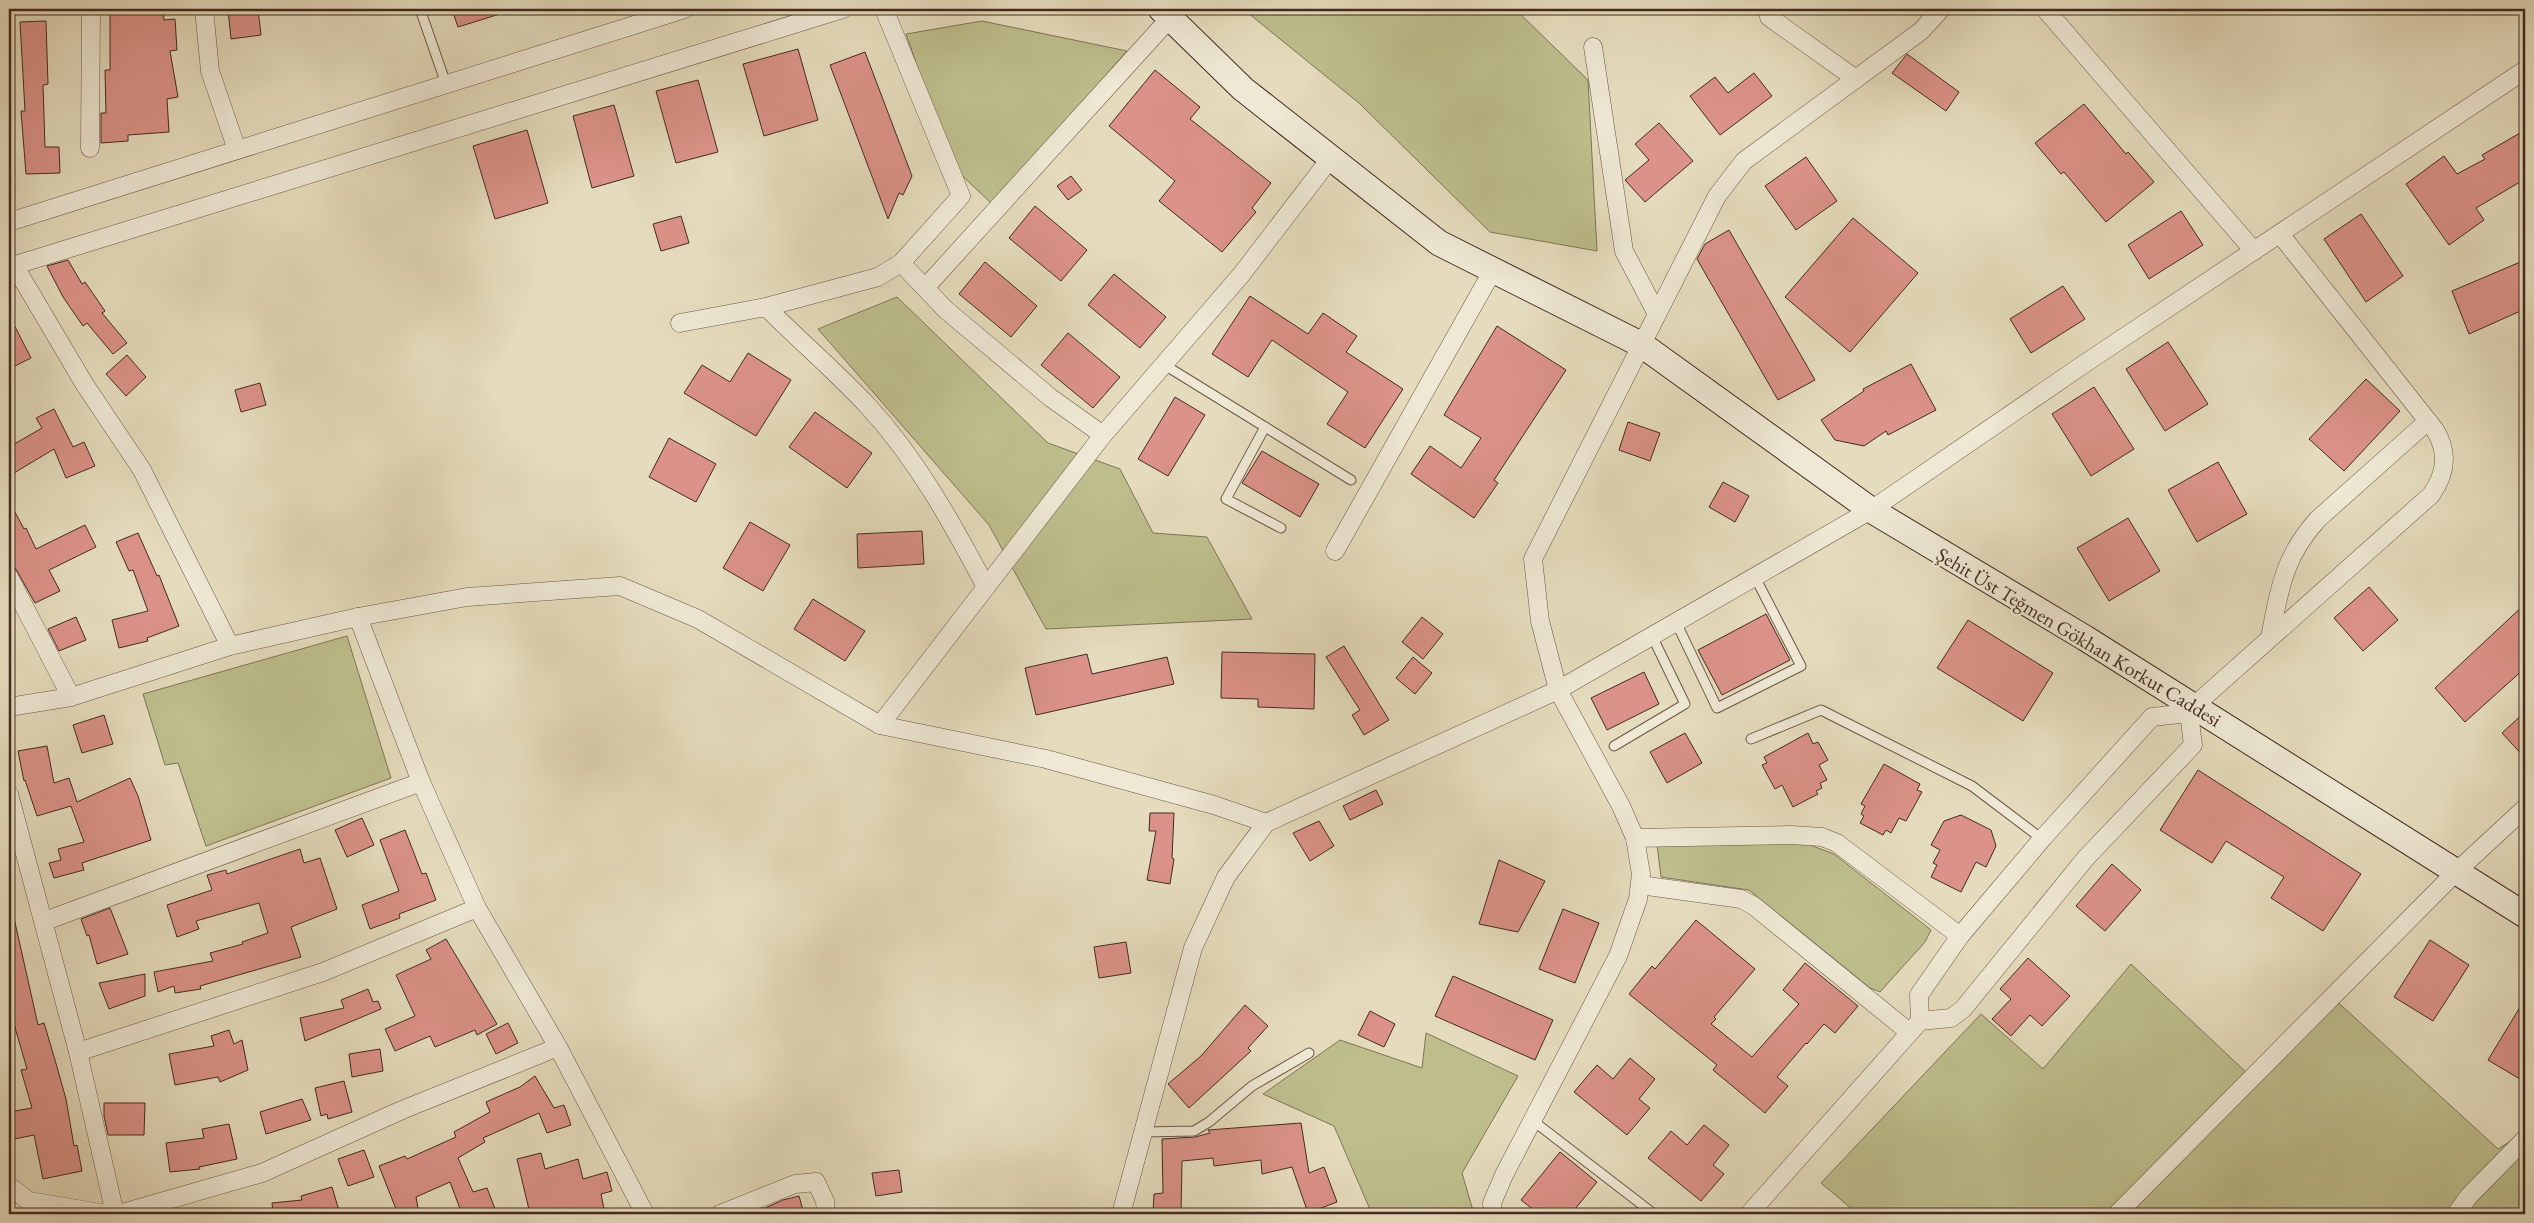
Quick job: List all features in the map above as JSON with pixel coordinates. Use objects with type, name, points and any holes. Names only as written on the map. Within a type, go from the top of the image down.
[{"type":"street","points":[[90,148],[91,9]]},
{"type":"street","points":[[204,9],[210,71],[237,150]]},
{"type":"street","points":[[9,222],[685,9]]},
{"type":"street","points":[[230,646],[142,470],[85,385],[11,266],[843,9]]},
{"type":"street","points":[[680,323],[766,307],[878,277],[901,263],[961,196],[884,9]]},
{"type":"street","points":[[1768,9],[1769,17],[1856,79]]},
{"type":"street","points":[[1493,1214],[1492,1203],[1532,1120],[1618,956],[1638,899],[1641,874],[1635,838],[1621,806],[1558,690],[1540,622],[1533,559],[1717,196],[1744,161],[1921,31],[1941,9]]},
{"type":"street","points":[[2044,9],[2254,252]]},
{"type":"street","points":[[925,288],[1165,13]]},
{"type":"street","name":"Şehit Üst Teğmen Gökhan Korkut Caddesi","points":[[1165,13],[1243,89],[1439,244],[1642,345],[1871,510],[2085,638],[2191,710],[2525,915]]},
{"type":"street","points":[[1593,47],[1624,251],[1657,314]]},
{"type":"street","points":[[1121,1214],[1193,948],[1226,877],[1266,824],[1558,690],[1871,510],[2087,362],[2525,70]]},
{"type":"street","points":[[880,725],[1103,435],[1242,275],[1330,159]]},
{"type":"street","points":[[1749,1214],[1915,1026],[1919,995],[1960,936],[2042,839],[2152,717],[2191,710],[2431,495],[2438,486],[2442,476],[2445,456],[2440,438],[2280,234]]},
{"type":"street","points":[[901,263],[946,310],[1044,392],[1103,435]]},
{"type":"street","points":[[1335,551],[1493,270]]},
{"type":"street","points":[[766,307],[867,405],[894,437],[942,506],[986,587]]},
{"type":"street","points":[[2270,638],[2286,566],[2306,532],[2318,519],[2428,421]]},
{"type":"street","points":[[9,577],[71,697]]},
{"type":"street","points":[[9,707],[71,697],[230,646],[358,617],[468,597],[620,586],[698,619],[880,725],[1046,759],[1214,804],[1266,824]]},
{"type":"street","points":[[358,617],[421,782],[477,908],[558,1047],[645,1214]]},
{"type":"street","points":[[1640,885],[1741,899],[1754,906],[1915,1026],[1951,1018],[1963,1009],[1981,990],[2085,859],[2193,745],[2191,710]]},
{"type":"street","points":[[45,922],[421,782]]},
{"type":"street","points":[[9,794],[45,922],[78,1052],[115,1214]]},
{"type":"street","points":[[2117,1214],[2456,872],[2525,808]]},
{"type":"street","points":[[1635,838],[1792,835],[1822,837],[1837,843],[1960,936]]},
{"type":"street","points":[[78,1052],[323,972],[477,908]]},
{"type":"street","points":[[119,1214],[262,1173],[402,1110],[558,1047]]},
{"type":"street","points":[[2456,1214],[2469,1196],[2525,1139]]},
{"type":"street","points":[[720,1214],[795,1184],[816,1182],[825,1201],[826,1214]]},
{"type":"street","points":[[9,1186],[29,1201],[107,1214]]},
{"type":"lane","points":[[420,9],[446,84]]},
{"type":"lane","points":[[1164,364],[1351,480]]},
{"type":"lane","points":[[1265,427],[1226,499],[1281,528]]},
{"type":"lane","points":[[1676,622],[1717,708],[1801,666],[1755,577]]},
{"type":"lane","points":[[1614,746],[1685,704],[1652,636]]},
{"type":"lane","points":[[1751,739],[1821,710],[1972,786],[2042,839]]},
{"type":"lane","points":[[1144,1132],[1194,1131],[1209,1122],[1252,1086],[1309,1053]]},
{"type":"lane","points":[[1532,1120],[1654,1214]]},
{"type":"green space","points":[[1243,9],[1515,9],[1588,80],[1597,251],[1490,232],[1359,103]]},
{"type":"green space","points":[[982,21],[1127,51],[993,205],[953,167],[906,34]]},
{"type":"green space","points":[[897,297],[1048,443],[1120,469],[1153,533],[1207,537],[1252,619],[1046,629],[989,525],[818,329]]},
{"type":"green space","points":[[347,636],[391,778],[206,846],[178,763],[165,765],[143,694]]},
{"type":"green space","points":[[1779,842],[1810,845],[1834,854],[1931,930],[1925,942],[1880,992],[1870,988],[1749,890],[1661,877],[1657,844]]},
{"type":"green space","points":[[2131,964],[2248,1074],[2330,995],[2498,1149],[2525,1132],[2525,1214],[1858,1214],[1821,1183],[1981,1014],[2043,1069]]},
{"type":"green space","points":[[1426,1033],[1518,1076],[1462,1173],[1474,1214],[1372,1214],[1334,1126],[1263,1094],[1340,1040],[1422,1068]]},
{"type":"building","points":[[110,9],[163,9],[164,20],[175,19],[177,50],[170,51],[178,97],[167,99],[169,132],[128,135],[128,141],[101,143],[101,113],[106,113],[105,70],[110,70]]},
{"type":"building","points":[[228,9],[258,9],[261,35],[231,39]]},
{"type":"building","points":[[452,9],[503,9],[503,13],[458,27]]},
{"type":"building","points":[[46,21],[48,84],[43,85],[45,147],[59,147],[60,173],[26,174],[21,111],[25,111],[20,22]]},
{"type":"building","points":[[798,49],[818,120],[764,136],[743,64]]},
{"type":"building","points":[[865,52],[912,176],[903,195],[899,193],[888,219],[830,65]]},
{"type":"building","points":[[1907,54],[1959,92],[1946,111],[1892,73]]},
{"type":"building","points":[[1155,70],[1200,107],[1190,119],[1271,183],[1252,208],[1256,212],[1222,252],[1159,201],[1175,181],[1109,126]]},
{"type":"building","points":[[1754,73],[1772,96],[1720,135],[1690,96],[1715,77],[1728,93]]},
{"type":"building","points":[[698,80],[718,152],[676,163],[656,91]]},
{"type":"building","points":[[2084,104],[2126,154],[2128,152],[2154,182],[2106,222],[2064,172],[2061,174],[2035,143]]},
{"type":"building","points":[[614,105],[634,176],[592,188],[573,116]]},
{"type":"building","points":[[1659,123],[1693,161],[1645,202],[1625,180],[1649,160],[1635,144]]},
{"type":"building","points":[[527,130],[548,203],[495,219],[473,146]]},
{"type":"building","points":[[2520,133],[2525,142],[2525,179],[2476,208],[2484,220],[2449,245],[2406,184],[2444,156],[2457,174],[2485,159],[2482,155]]},
{"type":"building","points":[[1806,157],[1837,201],[1796,230],[1765,186]]},
{"type":"building","points":[[1071,176],[1082,190],[1068,200],[1057,186]]},
{"type":"building","points":[[1035,206],[1087,250],[1061,281],[1009,238]]},
{"type":"building","points":[[2181,211],[2203,245],[2149,279],[2128,245]]},
{"type":"building","points":[[2361,214],[2403,276],[2366,302],[2324,239]]},
{"type":"building","points":[[681,216],[689,243],[661,251],[653,224]]},
{"type":"building","points":[[1853,218],[1918,273],[1850,352],[1785,297]]},
{"type":"building","points":[[1729,230],[1815,380],[1778,400],[1697,259],[1705,244]]},
{"type":"building","points":[[68,260],[82,284],[85,282],[105,311],[102,313],[127,343],[113,354],[87,323],[83,326],[63,297],[47,266]]},
{"type":"building","points":[[2525,260],[2525,309],[2469,334],[2452,291]]},
{"type":"building","points":[[985,262],[1037,306],[1011,337],[959,294]]},
{"type":"building","points":[[1114,274],[1166,317],[1140,348],[1088,305]]},
{"type":"building","points":[[2063,286],[2085,319],[2031,353],[2010,319]]},
{"type":"building","points":[[1250,296],[1308,334],[1323,313],[1357,336],[1346,352],[1403,389],[1365,448],[1327,424],[1348,392],[1272,340],[1248,377],[1212,354]]},
{"type":"building","points":[[9,315],[31,358],[9,369]]},
{"type":"building","points":[[1497,326],[1566,370],[1494,480],[1498,483],[1474,518],[1411,474],[1430,446],[1461,468],[1481,438],[1444,415]]},
{"type":"building","points":[[1068,333],[1120,377],[1093,408],[1041,365]]},
{"type":"building","points":[[2168,342],[2208,404],[2165,431],[2126,369]]},
{"type":"building","points":[[748,353],[791,380],[756,436],[684,393],[702,365],[730,382]]},
{"type":"building","points":[[127,355],[146,377],[126,396],[106,374]]},
{"type":"building","points":[[1911,364],[1936,410],[1888,435],[1886,431],[1864,446],[1835,440],[1821,420],[1864,391],[1863,389]]},
{"type":"building","points":[[2366,379],[2400,411],[2344,471],[2309,439]]},
{"type":"building","points":[[260,383],[266,405],[241,412],[235,390]]},
{"type":"building","points":[[2094,387],[2134,449],[2091,476],[2052,414]]},
{"type":"building","points":[[1175,397],[1205,415],[1168,476],[1138,459]]},
{"type":"building","points":[[54,409],[73,447],[84,442],[95,466],[66,478],[54,449],[9,476],[9,447],[42,428],[36,418]]},
{"type":"building","points":[[815,412],[872,453],[847,488],[789,447]]},
{"type":"building","points":[[1628,422],[1660,433],[1650,461],[1619,450]]},
{"type":"building","points":[[669,438],[716,464],[696,502],[649,477]]},
{"type":"building","points":[[1262,451],[1319,484],[1300,517],[1242,483]]},
{"type":"building","points":[[2218,462],[2247,514],[2197,542],[2168,490]]},
{"type":"building","points":[[1723,482],[1749,496],[1735,522],[1709,507]]},
{"type":"building","points":[[9,501],[24,529],[26,528],[36,549],[85,525],[96,547],[49,570],[60,591],[35,603],[9,557]]},
{"type":"building","points":[[2128,518],[2160,571],[2109,601],[2077,548]]},
{"type":"building","points":[[750,522],[790,545],[763,591],[723,568]]},
{"type":"building","points":[[922,531],[924,564],[858,568],[857,534]]},
{"type":"building","points":[[138,533],[157,576],[159,575],[179,626],[147,638],[148,641],[119,648],[112,620],[148,611],[133,570],[129,571],[116,542]]},
{"type":"building","points":[[2369,587],[2398,620],[2363,651],[2334,618]]},
{"type":"building","points":[[813,599],[865,631],[845,661],[794,629]]},
{"type":"building","points":[[2525,604],[2525,668],[2465,722],[2435,688]]},
{"type":"building","points":[[1766,614],[1790,660],[1722,695],[1698,650]]},
{"type":"building","points":[[76,617],[86,640],[59,651],[48,629]]},
{"type":"building","points":[[1422,617],[1443,634],[1423,659],[1402,642]]},
{"type":"building","points":[[1968,620],[2053,673],[2023,721],[1937,668]]},
{"type":"building","points":[[1344,646],[1389,720],[1364,735],[1352,715],[1360,710],[1326,657]]},
{"type":"building","points":[[1222,652],[1315,654],[1314,709],[1258,707],[1258,699],[1221,698]]},
{"type":"building","points":[[1087,654],[1092,674],[1167,657],[1174,684],[1036,715],[1025,668]]},
{"type":"building","points":[[1413,657],[1432,673],[1415,694],[1396,678]]},
{"type":"building","points":[[1644,672],[1659,704],[1607,730],[1591,698]]},
{"type":"building","points":[[2525,712],[2525,758],[2502,733]]},
{"type":"building","points":[[104,715],[113,744],[82,753],[73,725]]},
{"type":"building","points":[[1685,733],[1702,763],[1667,783],[1650,752]]},
{"type":"building","points":[[1808,733],[1813,744],[1818,742],[1828,760],[1819,765],[1827,780],[1820,783],[1822,788],[1816,791],[1818,794],[1793,807],[1782,785],[1775,789],[1762,765],[1767,763],[1764,757]]},
{"type":"building","points":[[47,746],[54,783],[69,778],[77,802],[130,778],[138,796],[151,840],[82,863],[84,870],[54,878],[49,863],[61,860],[58,849],[84,842],[71,806],[37,816],[24,781],[18,751]]},
{"type":"building","points":[[1884,764],[1920,784],[1917,790],[1922,792],[1906,821],[1899,818],[1891,833],[1886,830],[1883,835],[1860,823],[1864,816],[1861,814],[1865,806],[1861,804]]},
{"type":"building","points":[[2198,770],[2361,874],[2323,931],[2271,898],[2284,877],[2226,841],[2212,863],[2160,830]]},
{"type":"building","points":[[1376,790],[1383,804],[1350,820],[1343,806]]},
{"type":"building","points":[[1150,813],[1174,813],[1172,858],[1174,859],[1170,884],[1147,880],[1156,831],[1149,831]]},
{"type":"building","points":[[1961,815],[1991,830],[1996,846],[1986,867],[1976,862],[1961,892],[1931,877],[1937,865],[1933,863],[1940,850],[1931,845],[1944,821]]},
{"type":"building","points":[[362,818],[374,845],[347,857],[335,830]]},
{"type":"building","points":[[1319,821],[1334,846],[1310,861],[1293,833]]},
{"type":"building","points":[[405,830],[422,874],[426,873],[436,900],[399,914],[400,918],[370,929],[362,905],[399,891],[380,840]]},
{"type":"building","points":[[300,849],[304,863],[320,858],[337,909],[291,927],[301,957],[200,986],[201,989],[175,993],[174,986],[158,992],[154,972],[213,961],[210,953],[243,944],[242,942],[268,933],[259,903],[196,921],[199,929],[177,937],[167,905],[212,890],[207,875],[226,870],[227,874]]},
{"type":"building","points":[[1499,860],[1545,881],[1518,932],[1479,924]]},
{"type":"building","points":[[2112,864],[2141,890],[2105,931],[2076,906]]},
{"type":"building","points":[[110,908],[128,954],[97,964],[89,935],[87,936],[81,919]]},
{"type":"building","points":[[1563,909],[1599,923],[1575,983],[1539,969]]},
{"type":"building","points":[[14,918],[38,1025],[44,1023],[66,1099],[74,1146],[77,1145],[82,1171],[43,1179],[34,1135],[9,1140],[9,1112],[32,1108],[21,1070],[27,1069],[12,1017],[9,1018],[9,919]]},
{"type":"building","points":[[1696,920],[1755,969],[1714,1017],[1716,1019],[1711,1024],[1752,1057],[1799,1004],[1783,990],[1805,963],[1858,1006],[1835,1033],[1824,1024],[1806,1043],[1777,1077],[1788,1086],[1765,1113],[1713,1070],[1717,1065],[1629,994],[1652,966],[1655,969]]},
{"type":"building","points":[[446,939],[497,1024],[477,1035],[475,1030],[435,1047],[430,1036],[395,1051],[385,1029],[415,1016],[396,975],[431,959],[426,950]]},
{"type":"building","points":[[2430,940],[2469,965],[2433,1021],[2394,997]]},
{"type":"building","points":[[1126,942],[1131,973],[1099,978],[1094,947]]},
{"type":"building","points":[[2028,958],[2070,996],[2042,1026],[2030,1015],[2011,1036],[1992,1019],[2011,999],[2000,989]]},
{"type":"building","points":[[145,974],[145,996],[109,1009],[99,983]]},
{"type":"building","points":[[1453,976],[1553,1020],[1535,1060],[1435,1016]]},
{"type":"building","points":[[368,989],[373,1002],[378,1001],[381,1009],[305,1041],[300,1018],[344,1008],[341,1000]]},
{"type":"building","points":[[2525,999],[2525,1082],[2488,1060]]},
{"type":"building","points":[[1245,1005],[1268,1026],[1248,1048],[1251,1051],[1189,1108],[1168,1084],[1201,1056]]},
{"type":"building","points":[[1370,1011],[1395,1024],[1384,1047],[1358,1035]]},
{"type":"building","points":[[508,1023],[518,1043],[496,1054],[486,1034]]},
{"type":"building","points":[[229,1030],[234,1044],[242,1040],[248,1070],[220,1082],[218,1077],[175,1085],[169,1054],[214,1046],[211,1036]]},
{"type":"building","points":[[380,1049],[383,1071],[352,1077],[349,1054]]},
{"type":"building","points":[[1630,1058],[1655,1079],[1639,1099],[1650,1108],[1627,1135],[1574,1092],[1597,1065],[1613,1079]]},
{"type":"building","points":[[535,1076],[554,1108],[564,1105],[571,1125],[547,1133],[539,1113],[483,1138],[485,1142],[458,1158],[473,1192],[487,1188],[497,1214],[462,1214],[450,1182],[416,1197],[419,1214],[398,1214],[379,1166],[405,1156],[407,1159],[456,1137],[454,1132],[490,1112],[486,1102],[520,1087]]},
{"type":"building","points":[[344,1081],[352,1112],[328,1119],[327,1114],[321,1116],[315,1088]]},
{"type":"building","points":[[302,1099],[311,1120],[266,1134],[260,1112]]},
{"type":"building","points":[[104,1103],[145,1103],[144,1135],[108,1135],[104,1116]]},
{"type":"building","points":[[1301,1123],[1309,1173],[1324,1167],[1337,1202],[1308,1213],[1292,1167],[1262,1174],[1261,1160],[1214,1166],[1213,1158],[1182,1161],[1181,1214],[1153,1214],[1154,1194],[1163,1193],[1162,1139],[1195,1137],[1210,1133],[1208,1130]]},
{"type":"building","points":[[229,1124],[237,1159],[199,1167],[200,1169],[170,1172],[166,1143],[204,1138],[202,1129]]},
{"type":"building","points":[[1704,1125],[1729,1145],[1713,1165],[1724,1174],[1701,1201],[1648,1158],[1671,1131],[1687,1145]]},
{"type":"building","points":[[364,1150],[374,1177],[348,1186],[338,1159]]},
{"type":"building","points":[[1560,1152],[1597,1182],[1571,1214],[1539,1214],[1521,1200]]},
{"type":"building","points":[[541,1153],[545,1169],[578,1159],[583,1179],[607,1172],[612,1191],[601,1194],[605,1214],[530,1214],[517,1159]]},
{"type":"building","points":[[899,1170],[902,1192],[876,1196],[872,1173]]},
{"type":"building","points":[[332,1187],[340,1214],[273,1214],[272,1203],[302,1200],[301,1196]]},
{"type":"building","points":[[799,1196],[804,1214],[752,1214],[783,1200]]}]
